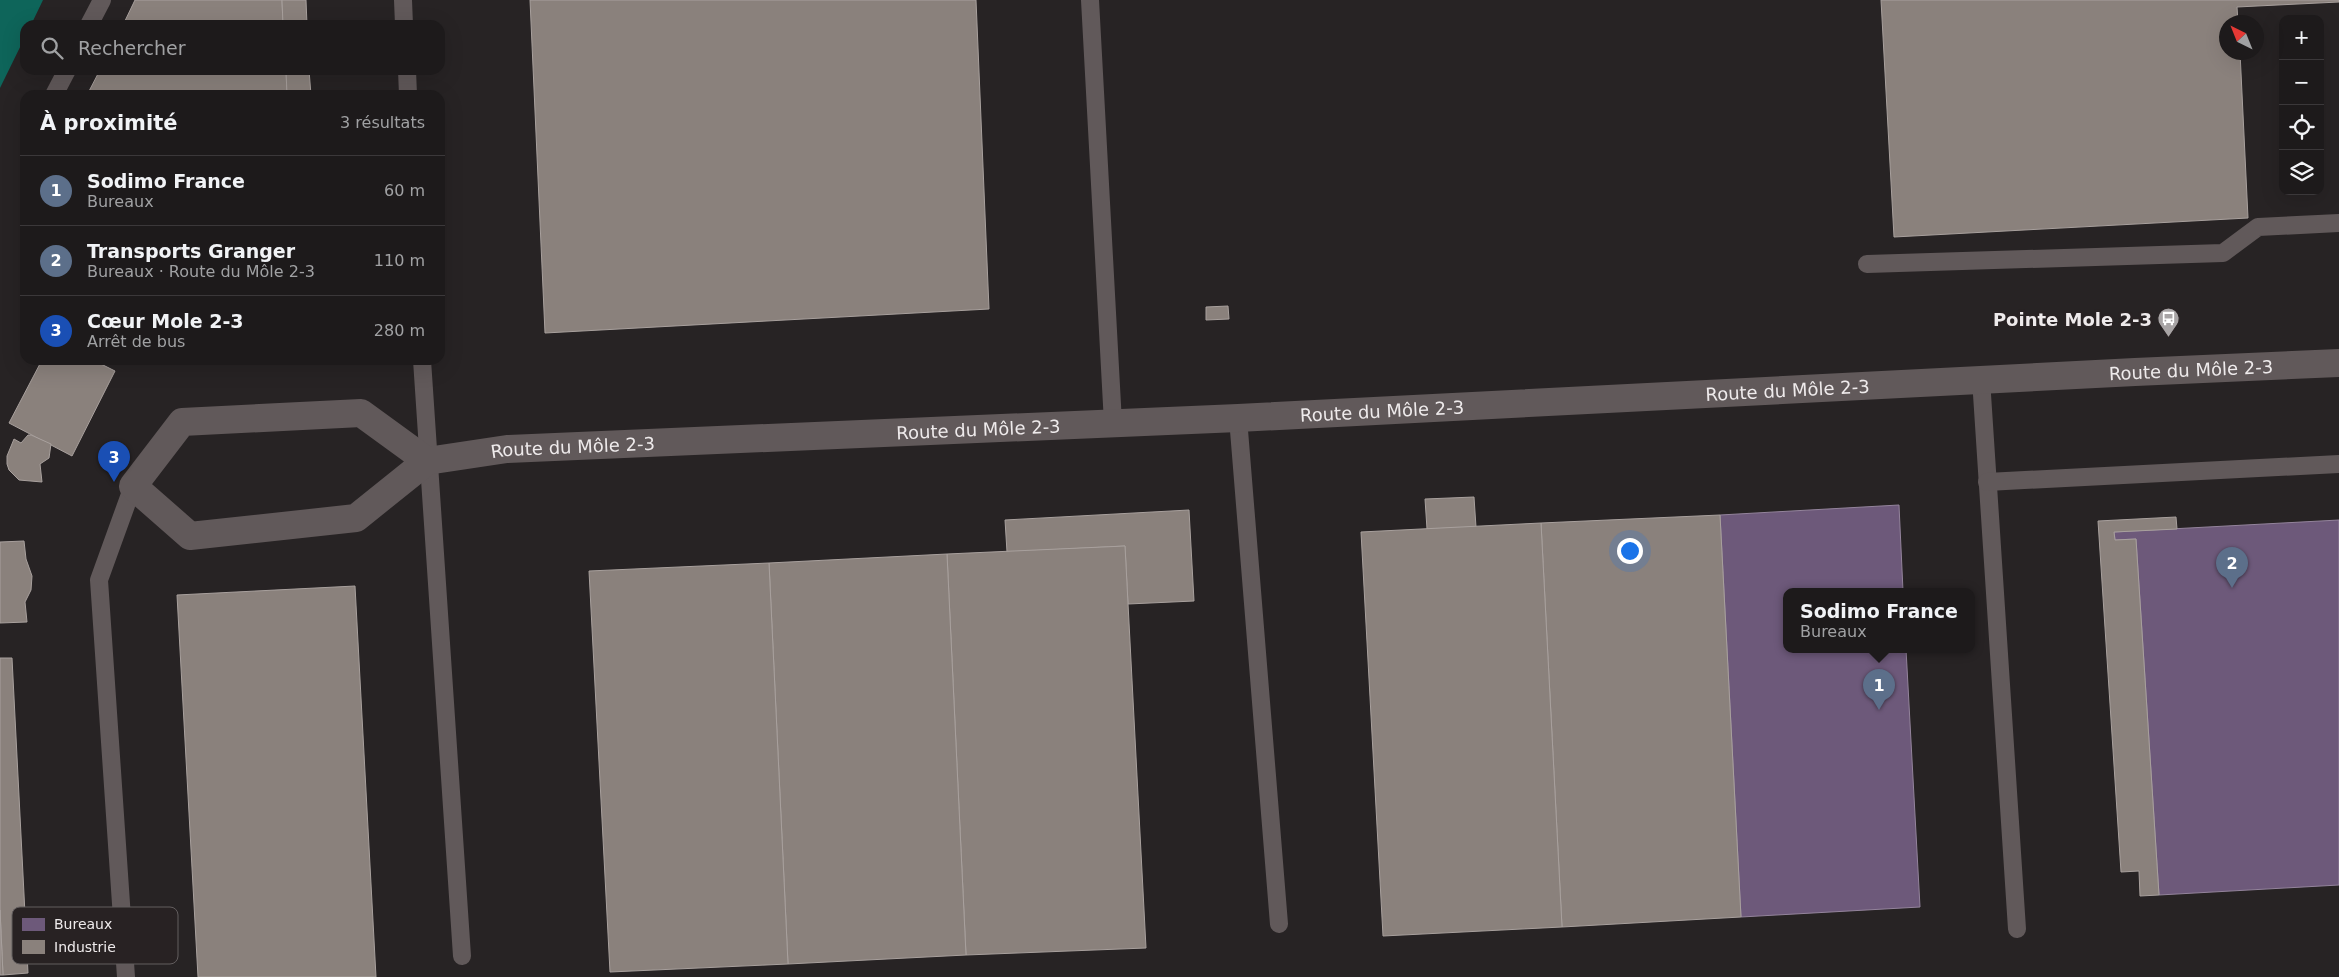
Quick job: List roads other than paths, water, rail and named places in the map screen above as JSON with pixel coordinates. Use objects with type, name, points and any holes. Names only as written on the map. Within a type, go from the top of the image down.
[{"type":"street","name":"Route du Môle 2-3","points":[[427,461],[507,449],[1238,418],[2339,363]]},
{"type":"street","points":[[361,413],[427,461],[356,518],[190,536],[133,486],[182,422],[361,413]]},
{"type":"lane","points":[[92,20],[102,0]]},
{"type":"lane","points":[[403,0],[404,20]]},
{"type":"lane","points":[[1090,0],[1114,423]]},
{"type":"lane","points":[[57,90],[64,75]]},
{"type":"lane","points":[[407,75],[408,90]]},
{"type":"lane","points":[[1867,264],[2223,253],[2258,227],[2339,223]]},
{"type":"lane","points":[[422,365],[427,461],[462,956]]},
{"type":"lane","points":[[1981,380],[2017,929]]},
{"type":"lane","points":[[1238,418],[1279,924]]},
{"type":"lane","points":[[1987,482],[2339,464]]},
{"type":"lane","points":[[121,907],[99,580],[133,486]]},
{"type":"lane","points":[[125,964],[126,977]]},
{"type":"place","name":"Pointe Mole 2-3","points":[[2168,338]]},
{"type":"place","name":"Cœur Mole 2-3","points":[[114,482]]},
{"type":"place","name":"Transports Granger","points":[[2232,588]]},
{"type":"place","name":"Sodimo France","points":[[1879,710]]}]
